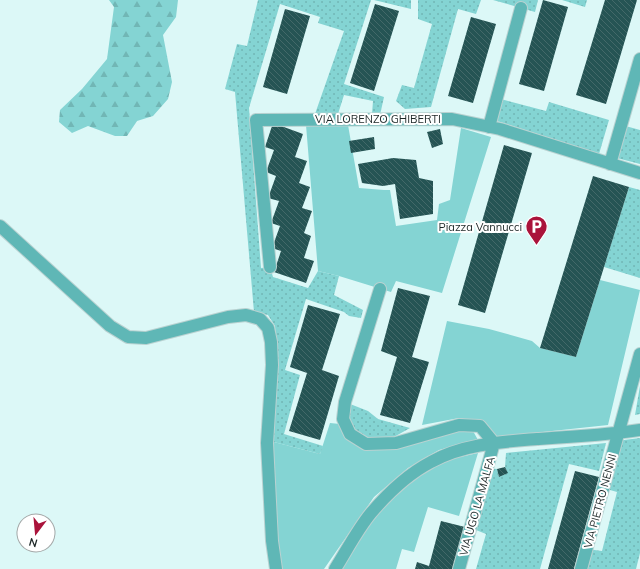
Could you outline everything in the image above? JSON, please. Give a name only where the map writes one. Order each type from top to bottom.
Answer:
[{"type":"street","points":[[489,127],[521,8]]},
{"type":"street","points":[[610,164],[640,59]]},
{"type":"street","name":"VIA LORENZO GHIBERTI","points":[[270,267],[256,120],[452,119],[500,129],[640,173]]},
{"type":"street","points":[[0,226],[110,326],[128,337],[146,338],[228,317],[246,315],[260,319],[268,328],[272,342],[272,365],[267,443],[272,541],[276,569]]},
{"type":"street","points":[[380,289],[345,402],[343,418],[350,434],[366,444],[396,443],[459,424],[480,426],[494,443]]},
{"type":"street","name":"VIA PIETRO NENNI","points":[[581,569],[640,354]]},
{"type":"street","points":[[335,569],[355,534],[371,513],[389,493],[431,461],[456,452],[494,443],[640,430]]},
{"type":"street","name":"VIA UGO LA MALFA","points":[[459,569],[494,443]]},
{"type":"green space","points":[[109,0],[178,0],[176,17],[163,35],[172,82],[168,99],[153,116],[137,121],[127,136],[115,136],[88,126],[72,133],[59,122],[60,110],[82,89],[107,59],[114,7]]},
{"type":"green space","points":[[258,0],[371,0],[344,84],[384,97],[380,115],[372,114],[373,101],[344,95],[338,114],[315,114],[344,31],[318,23],[320,17],[280,4],[249,108],[261,268],[270,267],[273,277],[308,288],[318,271],[339,276],[334,295],[363,310],[361,318],[349,316],[344,312],[306,299],[285,370],[300,375],[284,434],[323,446],[320,454],[270,441],[277,355],[275,326],[268,315],[254,312],[235,92],[225,89],[237,44],[247,46]]},
{"type":"green space","points":[[374,0],[411,0],[411,9]]},
{"type":"green space","points":[[418,0],[481,0],[476,14],[458,9],[431,107],[405,109],[396,101],[402,85],[414,88],[432,24],[418,19]]},
{"type":"green space","points":[[493,0],[538,0],[535,12]]},
{"type":"green space","points":[[562,0],[587,0],[585,7]]},
{"type":"green space","points":[[497,98],[546,111],[549,102],[609,120],[599,154],[491,119]]},
{"type":"green space","points":[[306,125],[348,125],[359,188],[390,190],[396,226],[437,220],[439,204],[450,200],[461,128],[491,137],[442,293],[396,281],[391,292],[318,271]]},
{"type":"green space","points":[[622,125],[640,130],[640,164],[613,157]]},
{"type":"green space","points":[[629,187],[640,190],[640,278],[604,267]]},
{"type":"green space","points":[[600,280],[640,290],[608,425],[497,437],[481,422],[459,418],[422,425],[447,321],[489,329],[532,341],[540,348],[576,357]]},
{"type":"green space","points":[[640,386],[640,414],[635,415]]},
{"type":"green space","points":[[345,402],[368,411],[378,419],[410,428],[394,437],[369,438],[356,431],[349,418]]},
{"type":"green space","points":[[330,423],[340,424],[368,449],[461,431],[473,431],[478,440],[439,450],[408,468],[374,497],[324,569],[280,569],[270,441],[320,454]]},
{"type":"green space","points":[[640,438],[640,553],[636,569],[581,569],[587,549],[602,551],[617,492],[603,488],[616,441]]},
{"type":"green space","points":[[606,443],[599,471],[569,464],[540,569],[476,569],[486,534],[471,528],[487,468],[497,469],[499,477],[507,473],[505,467],[506,453]]},
{"type":"green space","points":[[478,453],[459,516],[428,507],[414,552],[402,549],[396,569],[340,569],[374,516],[413,480],[446,460]]},
{"type":"building","points":[[543,0],[568,7],[544,91],[519,84]]},
{"type":"building","points":[[605,0],[637,0],[606,104],[576,95]]},
{"type":"building","points":[[375,4],[399,11],[374,91],[350,83]]},
{"type":"building","points":[[285,9],[310,16],[287,94],[263,87]]},
{"type":"building","points":[[471,17],[496,24],[473,103],[448,96]]},
{"type":"building","points":[[273,123],[303,134],[295,157],[307,161],[299,183],[310,187],[302,208],[312,211],[304,233],[311,236],[304,258],[314,261],[306,283],[274,272],[281,251],[272,248],[280,226],[271,223],[279,201],[268,198],[276,176],[266,172],[274,150],[265,147]]},
{"type":"building","points":[[440,129],[443,144],[432,148],[427,132]]},
{"type":"building","points":[[374,137],[375,149],[351,153],[349,141]]},
{"type":"building","points":[[504,145],[532,153],[485,313],[458,305]]},
{"type":"building","points":[[393,158],[416,160],[419,178],[433,181],[433,214],[400,219],[395,184],[383,186],[362,183],[358,164]]},
{"type":"building","points":[[593,176],[629,187],[576,357],[540,348]]},
{"type":"building","points":[[398,288],[430,296],[412,357],[429,362],[410,423],[380,415],[397,357],[381,351]]},
{"type":"building","points":[[308,305],[340,314],[322,370],[339,376],[320,440],[289,431],[307,373],[290,367]]},
{"type":"building","points":[[505,467],[508,473],[499,477],[497,469]]},
{"type":"building","points":[[575,471],[599,477],[574,569],[548,569]]},
{"type":"building","points":[[441,521],[465,527],[454,569],[415,569],[417,562],[429,566]]},
{"type":"place","name":"Piazza Vannucci","points":[[537,246]]}]
